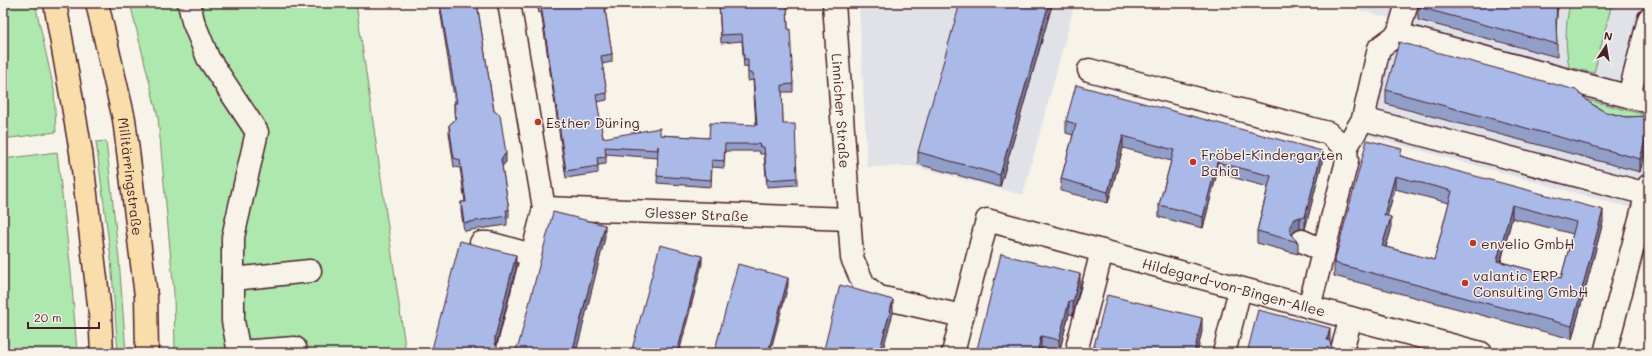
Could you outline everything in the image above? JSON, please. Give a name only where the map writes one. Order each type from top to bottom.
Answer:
[{"type":"highway","points":[[55,3],[81,152],[100,313],[102,353]]},
{"type":"highway","name":"Militärringstraße","points":[[97,3],[124,119],[146,296],[147,353]]},
{"type":"street","points":[[189,3],[193,21],[208,58],[257,132],[233,237],[233,321],[238,352],[295,348]]},
{"type":"street","points":[[507,353],[544,208],[509,3]]},
{"type":"street","name":"Linnicher Straße","points":[[834,3],[852,258],[864,286],[878,297],[962,316]]},
{"type":"street","points":[[1309,307],[1347,161],[1346,148],[1362,119],[1379,48],[1398,34],[1406,3]]},
{"type":"street","points":[[1398,34],[1639,99],[1649,18]]},
{"type":"street","points":[[1089,70],[1328,133],[1346,148]]},
{"type":"street","points":[[1362,119],[1648,190],[1605,353]]},
{"type":"street","name":"Glesser Straße","points":[[544,208],[850,219]]},
{"type":"street","name":"Hildegard-von-Bingen-Allee","points":[[962,316],[986,220],[1481,353]]},
{"type":"street","points":[[1302,241],[1324,251]]},
{"type":"street","points":[[481,243],[490,243],[532,255]]},
{"type":"street","points":[[1078,344],[1102,251]]},
{"type":"street","points":[[233,279],[310,271]]},
{"type":"street","points":[[1224,353],[1240,289]]},
{"type":"street","points":[[953,353],[962,316]]},
{"type":"street","points":[[1341,353],[1351,318]]},
{"type":"shaded area","points":[[859,3],[1075,3],[1023,195],[913,166],[867,167]]},
{"type":"shaded area","points":[[1332,3],[1649,3],[1649,213],[1364,135],[1394,19]]},
{"type":"green space","points":[[3,3],[35,3],[54,90],[56,132],[3,139]]},
{"type":"green space","points":[[130,3],[356,3],[406,353],[175,353],[174,293],[158,117]]},
{"type":"green space","points":[[1570,3],[1612,3],[1594,73],[1569,67],[1566,35]]},
{"type":"green space","points":[[1585,99],[1649,116],[1649,120],[1635,123],[1598,112]]},
{"type":"green space","points":[[106,141],[119,259],[126,353],[118,353],[111,259],[96,142]]},
{"type":"green space","points":[[57,152],[71,272],[77,353],[3,353],[3,159]]},
{"type":"building","points":[[440,3],[477,3],[494,111],[500,115],[506,153],[501,159],[509,210],[506,210],[507,216],[464,223],[461,202],[466,202],[460,160],[454,158],[449,125],[456,119],[454,103],[457,103]]},
{"type":"building","points":[[538,3],[604,3],[612,54],[601,56],[607,93],[596,95],[603,138],[660,128],[660,135],[709,138],[710,123],[757,125],[753,73],[748,73],[748,59],[744,59],[742,34],[721,35],[719,3],[787,3],[793,84],[782,85],[783,124],[795,124],[797,178],[767,180],[764,147],[760,147],[759,144],[725,144],[724,161],[712,160],[711,180],[657,176],[658,150],[605,147],[606,157],[597,158],[598,166],[566,171],[541,5]]},
{"type":"building","points":[[960,3],[1049,3],[1000,175],[918,152]]},
{"type":"building","points":[[1419,3],[1557,3],[1557,44],[1418,7]]},
{"type":"building","points":[[1399,42],[1576,90],[1590,103],[1605,112],[1626,117],[1649,116],[1649,126],[1640,159],[1386,90]]},
{"type":"building","points":[[1076,85],[1322,151],[1305,217],[1295,219],[1291,224],[1290,230],[1292,236],[1298,242],[1257,231],[1271,176],[1217,162],[1203,217],[1159,205],[1174,150],[1123,136],[1108,192],[1061,179],[1076,124],[1066,121]]},
{"type":"building","points":[[1367,140],[1402,149],[1400,156],[1603,210],[1572,326],[1334,263]],"holes":[[[1395,176],[1452,191],[1434,260],[1382,246],[1391,217],[1384,215]],[[1512,205],[1576,222],[1561,278],[1497,261]]]},
{"type":"building","points":[[553,212],[605,225],[572,353],[431,353],[460,241],[516,255],[495,337],[495,344],[504,352],[510,352],[516,349],[519,343]]},
{"type":"building","points":[[660,245],[702,256],[677,353],[631,353]]},
{"type":"building","points":[[1001,254],[1080,274],[1073,302],[1069,301],[1059,340],[1041,336],[1037,353],[976,353]]},
{"type":"building","points":[[738,264],[788,278],[768,353],[714,353]]},
{"type":"building","points":[[840,285],[893,300],[879,353],[823,353]]},
{"type":"building","points":[[1107,295],[1202,318],[1194,353],[1122,353],[1094,346]]},
{"type":"building","points":[[1258,310],[1330,328],[1327,340],[1329,340],[1332,348],[1338,352],[1344,352],[1351,346],[1379,353],[1247,353]]},
{"type":"building","points":[[1649,336],[1649,353],[1645,353]]},
{"type":"building","points":[[1402,350],[1415,353],[1401,353]]},
{"type":"place","name":"Esther Düring","points":[[538,122]]},
{"type":"place","name":"Fröbel-Kindergarten Bahia","points":[[1193,162]]},
{"type":"place","name":"envelio GmbH","points":[[1473,243]]},
{"type":"place","name":"valantic ERP Consulting GmbH","points":[[1465,283]]}]
